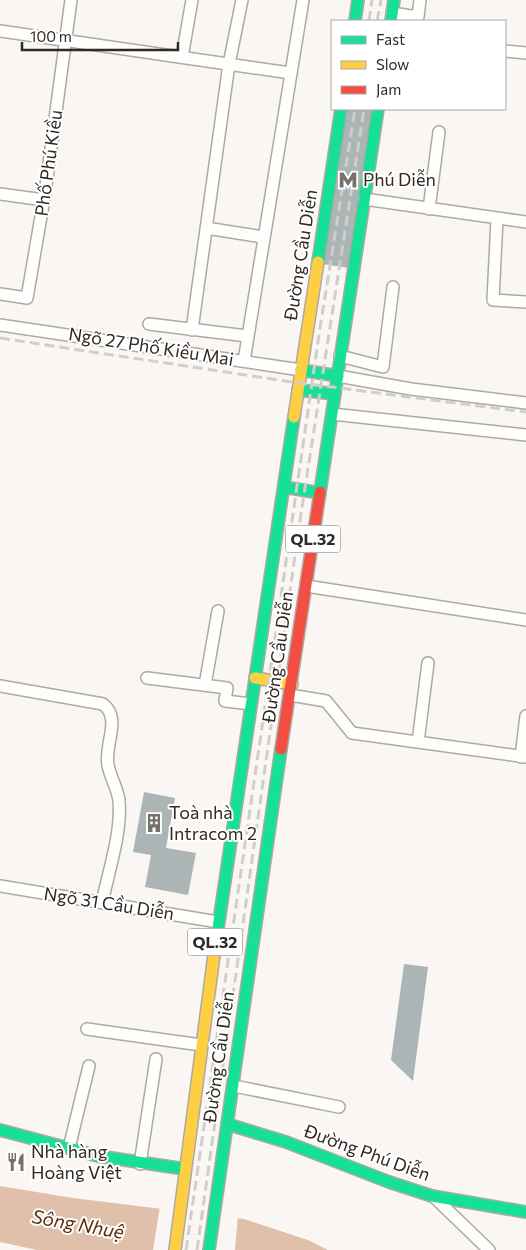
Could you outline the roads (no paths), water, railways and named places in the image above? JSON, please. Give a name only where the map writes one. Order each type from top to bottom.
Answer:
[{"type":"main road","points":[[355,20],[358,0]]},
{"type":"main road","points":[[391,17],[394,0]]},
{"type":"main road","name":"Đường Cầu Diễn","points":[[175,1250],[218,922],[342,110]]},
{"type":"main road","name":"Đường Cầu Diễn","points":[[209,1250],[234,1086],[251,950],[378,110]]},
{"type":"main road","points":[[301,370],[338,376]]},
{"type":"main road","points":[[298,390],[335,394]]},
{"type":"main road","points":[[284,487],[320,493]]},
{"type":"main road","points":[[255,678],[291,690]]},
{"type":"main road","name":"Đường Phú Diễn","points":[[227,1124],[286,1142],[389,1182],[432,1196],[526,1212]]},
{"type":"main road","points":[[0,1130],[140,1164],[185,1169]]},
{"type":"street","name":"Phố Phú Kiều","points":[[0,294],[27,298],[44,200],[71,0]]},
{"type":"street","points":[[182,57],[192,0]]},
{"type":"street","points":[[192,330],[229,64],[242,0]]},
{"type":"street","points":[[244,361],[303,0]]},
{"type":"street","points":[[391,17],[418,17],[420,0]]},
{"type":"street","points":[[0,31],[290,73]]},
{"type":"street","points":[[506,51],[526,54]]},
{"type":"street","points":[[429,209],[439,132]]},
{"type":"street","points":[[0,194],[44,200]]},
{"type":"street","points":[[364,199],[526,222]]},
{"type":"street","points":[[497,219],[493,300],[526,302]]},
{"type":"street","points":[[206,228],[263,237]]},
{"type":"street","points":[[340,356],[383,367],[394,287]]},
{"type":"street","points":[[150,324],[247,336]]},
{"type":"street","name":"Ngõ 27 Phố Kiều Mai","points":[[0,325],[301,370]]},
{"type":"street","points":[[338,376],[411,389],[526,403]]},
{"type":"street","points":[[332,414],[526,436]]},
{"type":"street","points":[[306,586],[526,620]]},
{"type":"street","points":[[205,686],[218,610]]},
{"type":"street","points":[[418,742],[428,663]]},
{"type":"street","points":[[147,678],[227,688],[225,701],[251,704]]},
{"type":"street","points":[[0,686],[103,704],[109,709],[112,718],[107,764],[119,800],[119,808],[118,823],[102,903]]},
{"type":"street","points":[[291,690],[326,701],[352,733],[523,757],[526,716]]},
{"type":"street","name":"Ngõ 31 Cầu Diễn","points":[[0,886],[218,922]]},
{"type":"street","points":[[87,1029],[201,1045]]},
{"type":"street","points":[[140,1164],[156,1058]]},
{"type":"street","points":[[69,1148],[89,1066]]},
{"type":"street","points":[[234,1086],[253,1092],[339,1107]]},
{"type":"street","points":[[432,1196],[489,1250]]},
{"type":"water","name":"Sông Nhuệ","points":[[0,1186],[73,1198],[244,1219],[308,1240],[328,1250],[37,1250],[0,1242]]},
{"type":"railway","points":[[369,20],[372,0]]},
{"type":"railway","points":[[377,20],[381,0]]},
{"type":"railway","points":[[186,1250],[320,328],[355,110]]},
{"type":"railway","points":[[197,1250],[300,520],[364,110]]},
{"type":"railway","points":[[0,338],[285,381],[526,412]]},
{"type":"place","name":"Phú Diễn","points":[[348,180]]},
{"type":"place","name":"Toà nhà Intracom 2","points":[[154,823]]},
{"type":"place","name":"Nhà hàng Hoàng Việt","points":[[16,1162]]}]
